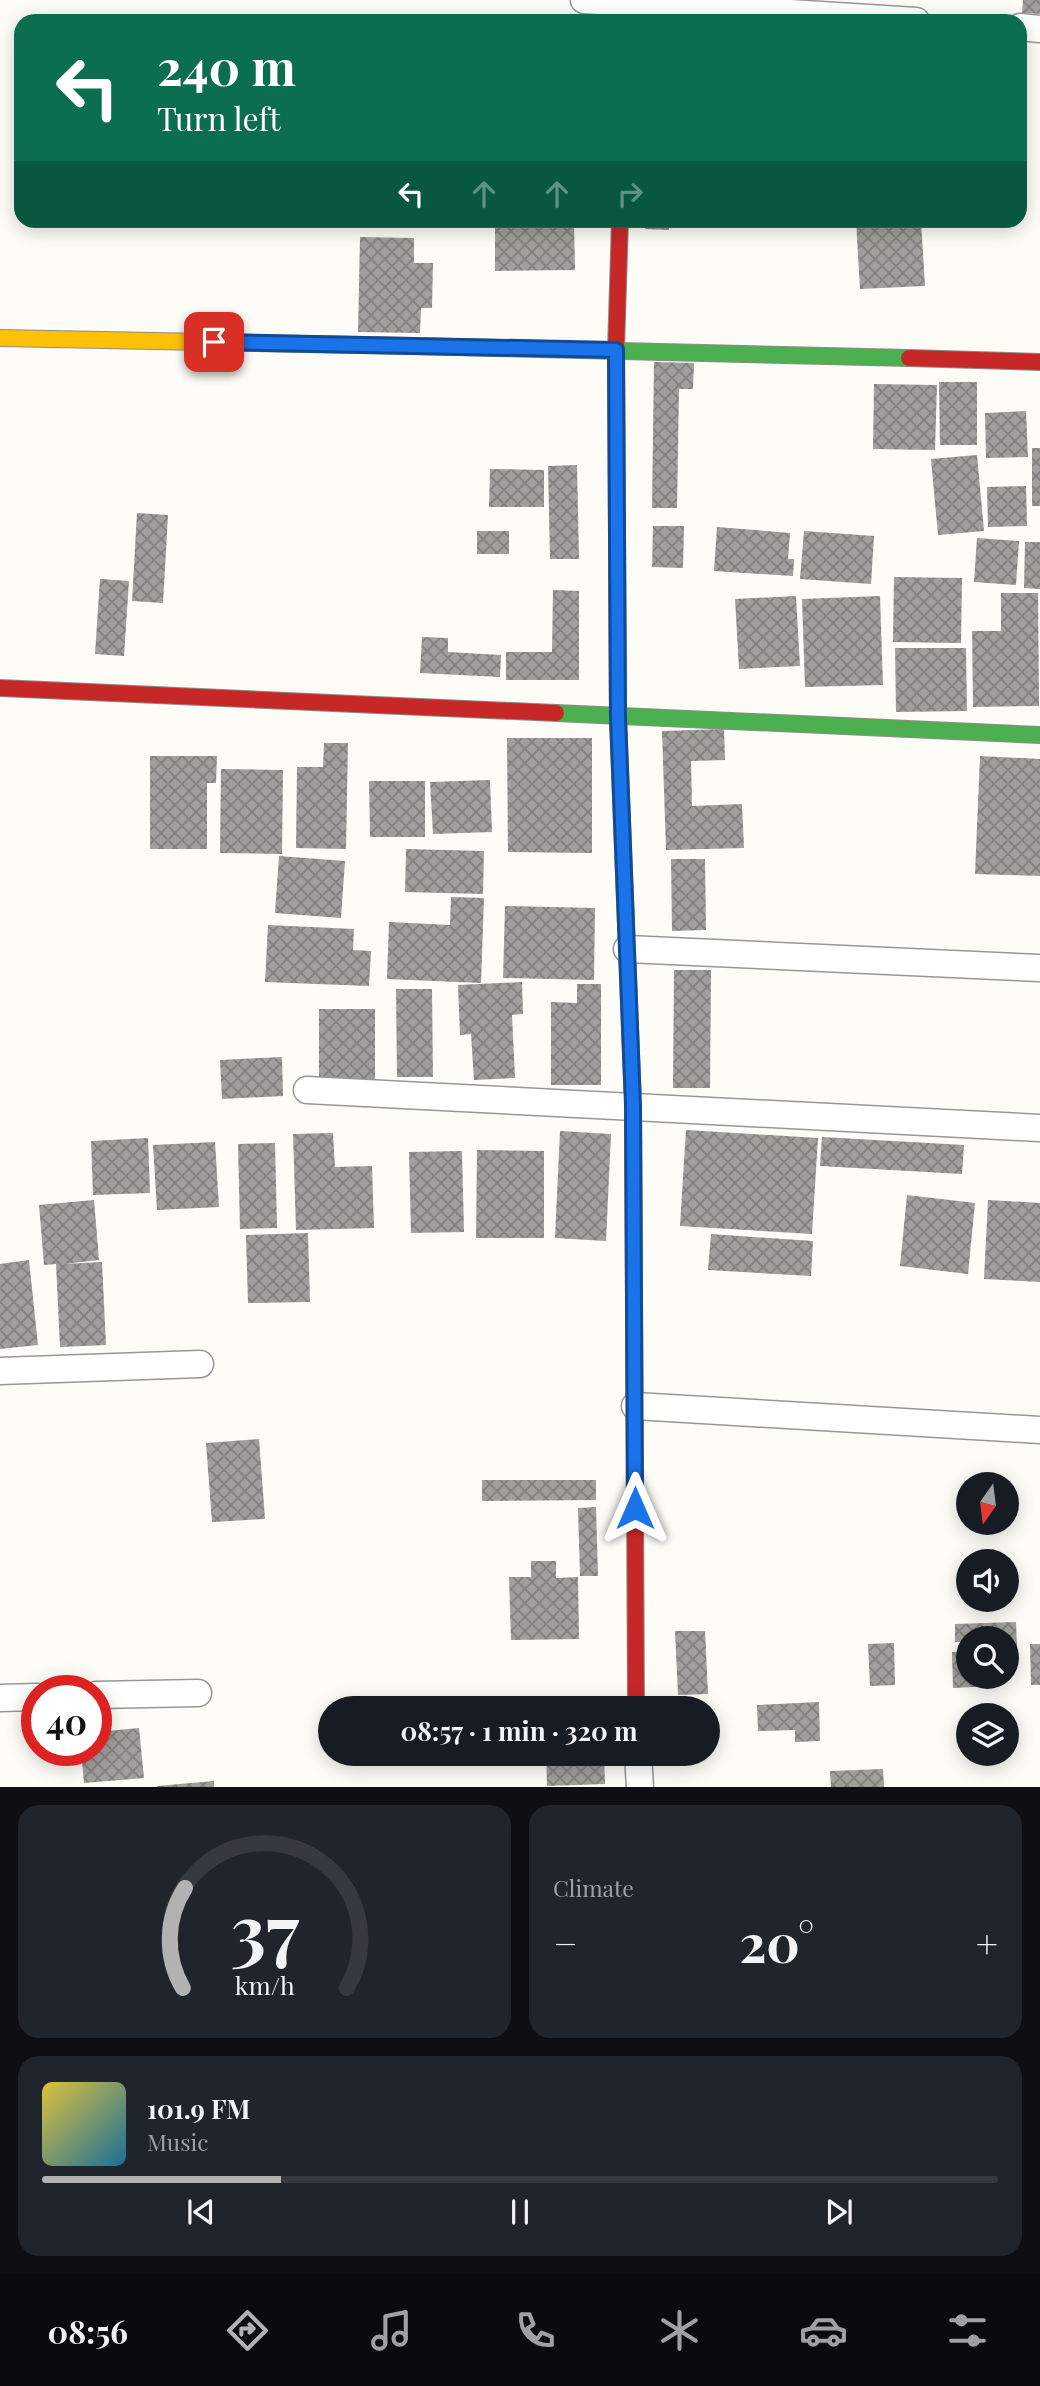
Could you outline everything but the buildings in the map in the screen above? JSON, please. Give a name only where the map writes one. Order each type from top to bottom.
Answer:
[{"type":"street","points":[[584,0],[626,8],[760,14]]},
{"type":"street","points":[[620,228],[616,350],[618,717],[633,1105],[636,1696]]},
{"type":"street","points":[[0,338],[616,350],[1040,362]]},
{"type":"street","points":[[0,688],[1040,735]]},
{"type":"street","points":[[627,949],[1040,968]]},
{"type":"street","points":[[307,1090],[1040,1128]]},
{"type":"street","points":[[0,1371],[200,1364]]},
{"type":"street","points":[[635,1406],[1040,1430]]},
{"type":"street","points":[[112,1695],[198,1693]]},
{"type":"street","points":[[0,1698],[21,1697]]},
{"type":"street","points":[[639,1766],[640,1787]]},
{"type":"traffic: fast","points":[[415,346],[909,358]]},
{"type":"traffic: fast","points":[[556,713],[1040,735]]},
{"type":"traffic: fast","points":[[618,720],[633,1105],[634,1293]]},
{"type":"traffic: slow","points":[[0,338],[415,346]]},
{"type":"traffic: jam","points":[[618,720],[616,350],[620,228]]},
{"type":"traffic: jam","points":[[909,358],[1040,362]]},
{"type":"traffic: jam","points":[[0,688],[556,713]]},
{"type":"traffic: jam","points":[[634,1293],[636,1696]]},
{"type":"route","points":[[214,342],[616,350],[618,717],[633,1105],[635,1508]]}]
